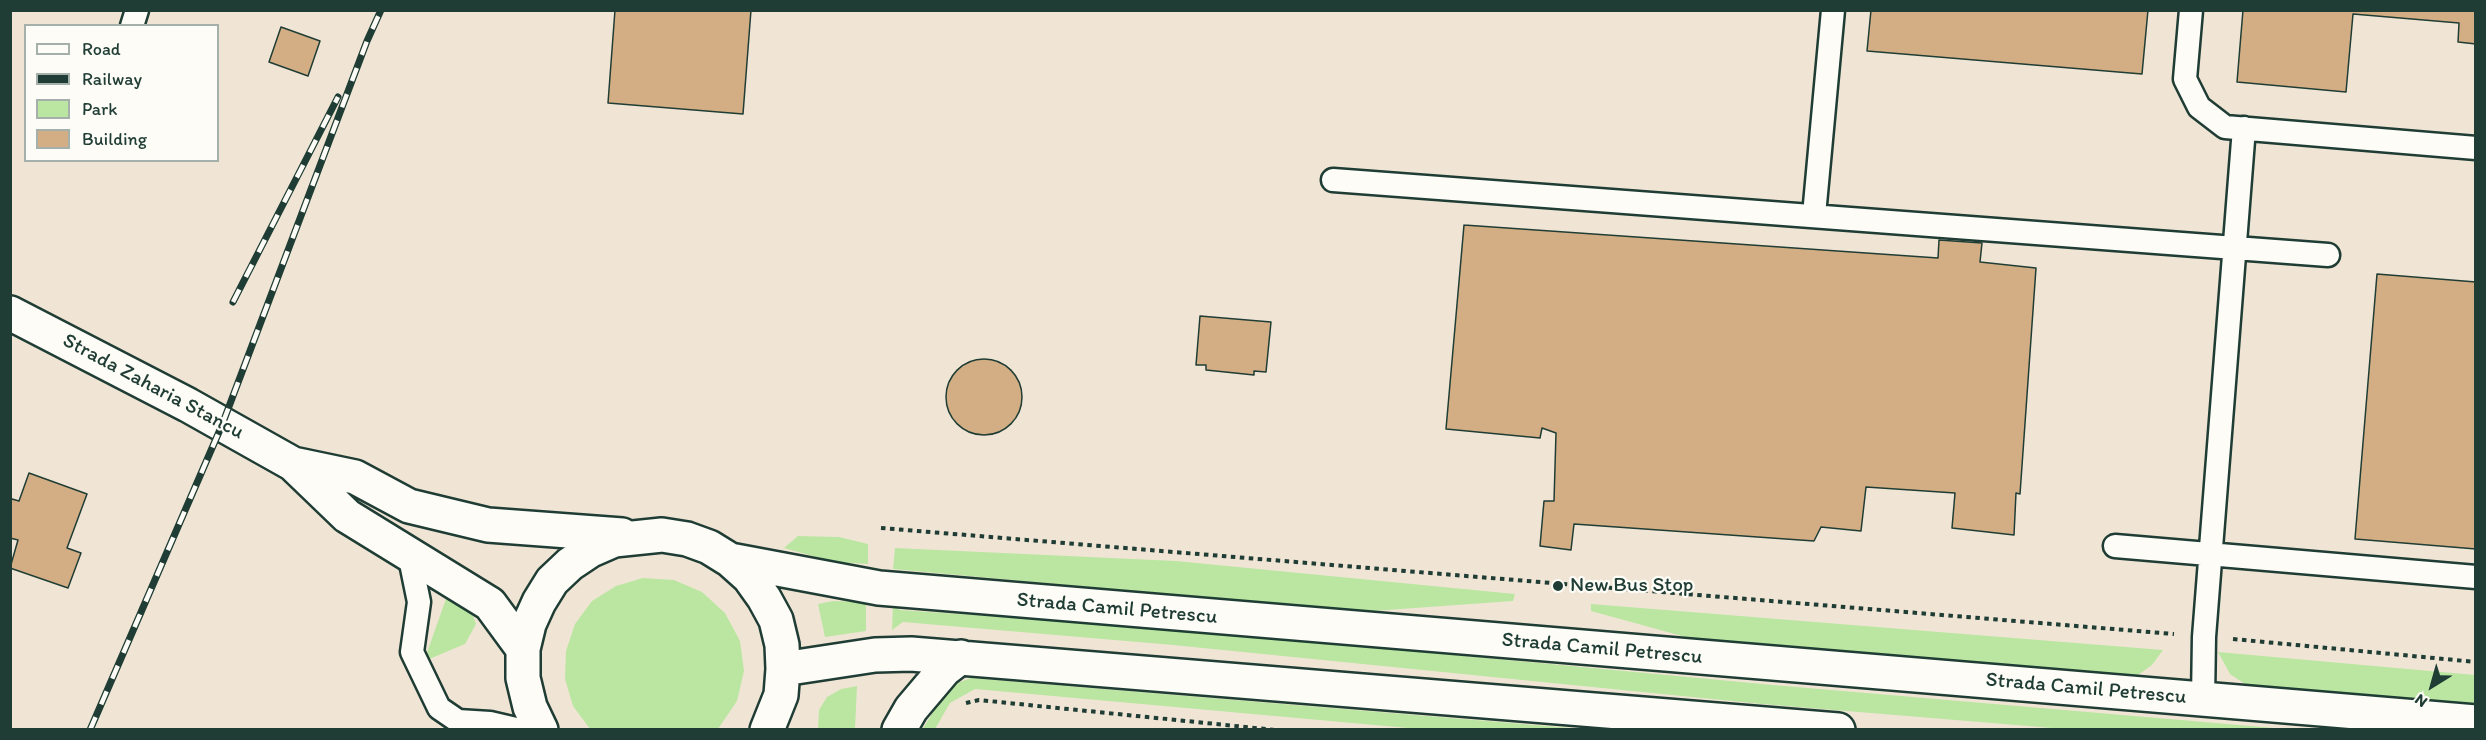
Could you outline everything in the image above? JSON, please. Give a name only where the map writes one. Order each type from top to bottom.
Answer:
[{"type":"street","name":"Strada Zaharia Stancu","points":[[10,313],[168,395],[293,464],[346,516],[410,558],[490,604],[523,649]]},
{"type":"street","name":"Strada Zaharia Stancu","points":[[293,464],[356,477],[409,506],[488,525],[638,536]]},
{"type":"street","points":[[540,729],[530,707],[523,678],[523,649],[529,624],[539,602],[564,570],[591,550],[614,540],[662,535],[687,539],[709,547],[730,560],[749,577],[764,598],[776,620],[782,645],[781,695],[772,727]]},
{"type":"street","name":"Strada Camil Petrescu","points":[[730,560],[879,588],[2475,722]]},
{"type":"street","points":[[783,669],[875,655],[911,654],[1838,729]]},
{"type":"street","points":[[899,729],[911,709],[944,670],[961,657]]},
{"type":"lane","points":[[1814,215],[1833,10]]},
{"type":"lane","points":[[2191,10],[2185,79],[2199,107],[2225,127],[2475,148]]},
{"type":"lane","points":[[2203,699],[2204,637],[2244,128]]},
{"type":"lane","points":[[1333,180],[2235,246],[2328,255]]},
{"type":"lane","points":[[2115,546],[2475,577]]},
{"type":"lane","points":[[410,558],[419,602],[412,652],[439,708],[458,721],[490,723],[520,729]]},
{"type":"path","points":[[880,528],[2204,637],[2475,662]]},
{"type":"path","points":[[963,703],[979,700],[1275,729]]},
{"type":"shaded area","points":[[11,11],[2475,11],[2475,729],[11,729]]},
{"type":"green space","points":[[798,536],[839,537],[868,544],[868,564],[834,562],[784,548]]},
{"type":"green space","points":[[895,548],[1176,561],[1515,594],[1513,601],[1359,612],[893,569]]},
{"type":"green space","points":[[643,578],[674,580],[702,592],[725,613],[740,641],[744,671],[737,701],[718,729],[590,729],[573,706],[565,679],[566,651],[575,624],[592,601],[616,586]]},
{"type":"green space","points":[[447,596],[473,616],[476,624],[465,644],[427,660],[425,658]]},
{"type":"green space","points":[[833,601],[866,602],[866,631],[825,637],[818,604]]},
{"type":"green space","points":[[893,603],[900,610],[1178,629],[1773,685],[2286,729],[2064,729],[1762,704],[1173,645],[903,622],[892,630]]},
{"type":"green space","points":[[1591,604],[2163,650],[2152,665],[2131,680],[1733,650],[1591,611]]},
{"type":"green space","points":[[2218,652],[2475,675],[2475,710],[2251,688],[2230,674]]},
{"type":"green space","points":[[971,678],[1583,729],[1419,729],[975,689],[950,703],[935,729],[922,730],[945,693],[960,682]]},
{"type":"green space","points":[[857,686],[855,729],[818,729],[819,710],[827,697],[841,689]]},
{"type":"building","points":[[615,10],[751,10],[743,114],[608,103]]},
{"type":"building","points":[[1871,10],[2148,10],[2142,74],[1867,51]]},
{"type":"building","points":[[2243,10],[2476,10],[2476,44],[2458,42],[2459,23],[2353,14],[2346,92],[2237,82]]},
{"type":"building","points":[[281,27],[320,41],[308,76],[269,62]]},
{"type":"building","points":[[1464,225],[1938,258],[1939,240],[1982,243],[1980,262],[2036,268],[2020,494],[2016,493],[2014,535],[1952,528],[1955,493],[1866,487],[1861,531],[1821,527],[1814,541],[1574,524],[1571,550],[1540,546],[1544,501],[1554,501],[1556,433],[1542,428],[1540,438],[1446,429]]},
{"type":"building","points":[[2377,274],[2476,282],[2476,549],[2355,539]]},
{"type":"building","points":[[1200,316],[1271,322],[1266,372],[1254,371],[1254,375],[1206,370],[1206,365],[1196,365]]},
{"type":"building","points":[[984,359],[998,362],[1011,370],[1019,383],[1022,397],[1019,411],[1011,424],[998,432],[984,435],[970,432],[957,424],[949,411],[946,397],[949,383],[957,370],[970,362]]},
{"type":"building","points":[[29,473],[87,494],[67,548],[81,553],[68,588],[10,568],[18,540],[10,538],[10,503],[12,499],[19,501]]},
{"type":"railway","points":[[90,730],[222,425],[367,41],[381,10]]},
{"type":"railway","points":[[233,302],[338,97]]},
{"type":"place","name":"New Bus Stop","points":[[1558,586]]}]
